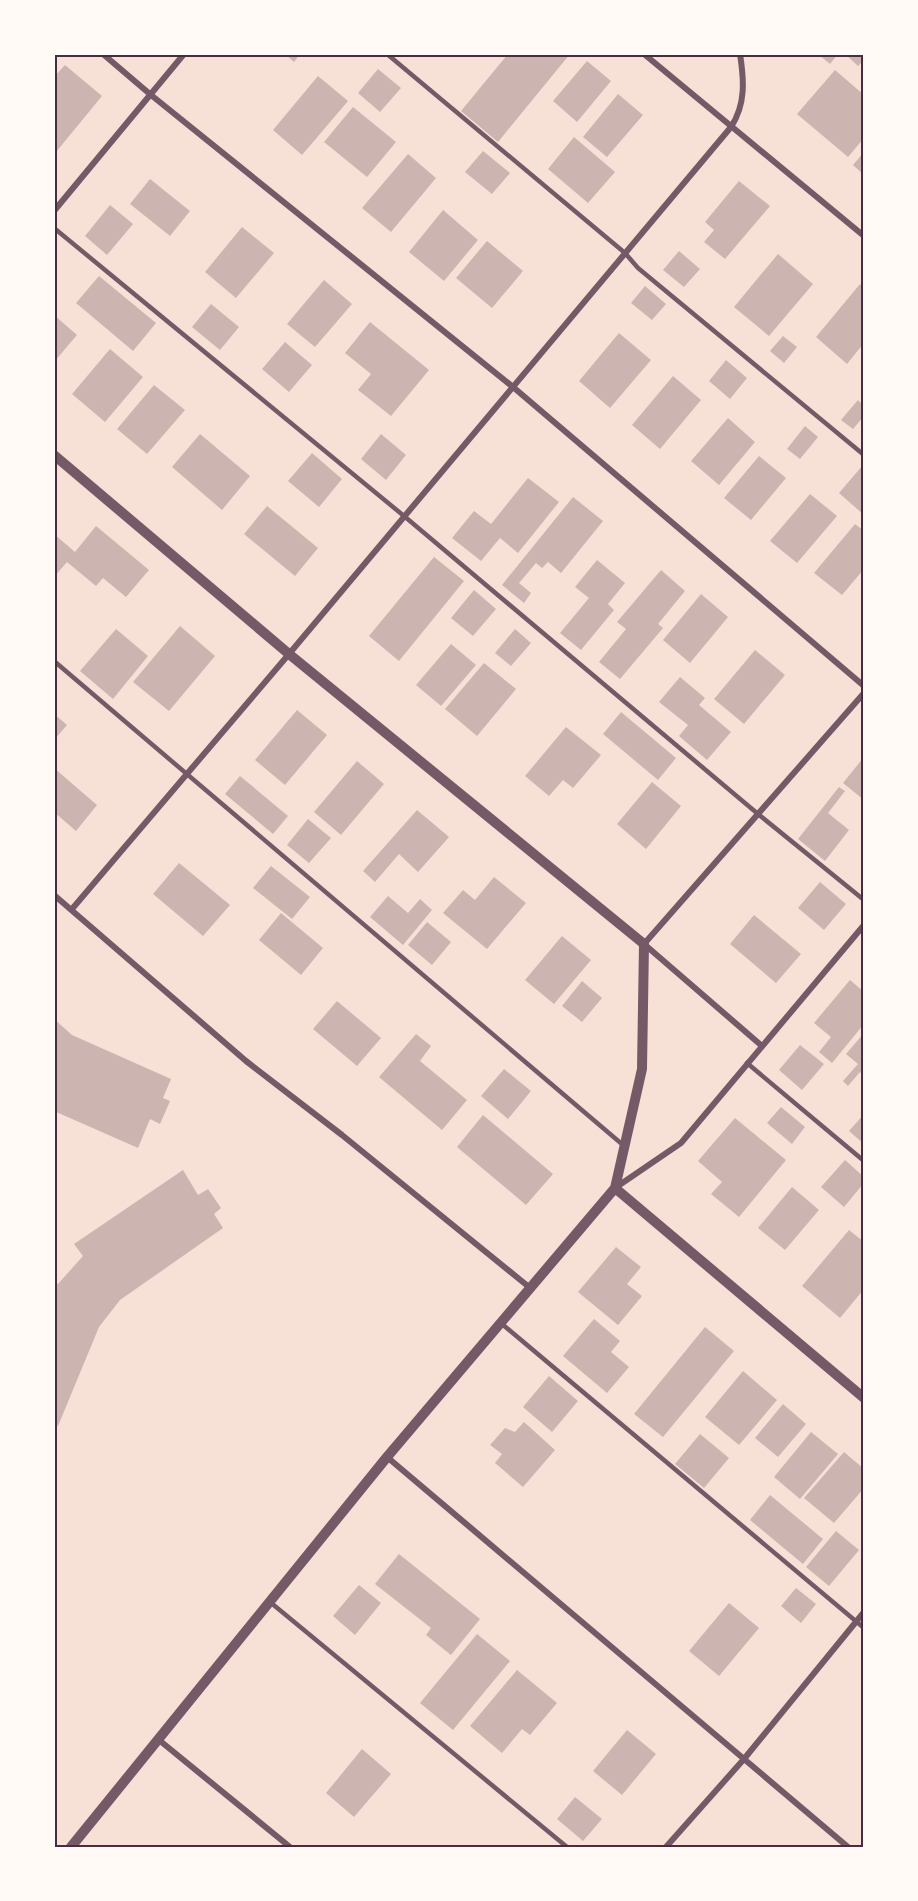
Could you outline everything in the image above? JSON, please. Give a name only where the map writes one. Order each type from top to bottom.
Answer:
[{"type":"street","points":[[103,54],[513,387],[864,686]]},
{"type":"street","points":[[54,212],[184,54]]},
{"type":"street","points":[[644,54],[864,236]]},
{"type":"street","points":[[72,909],[289,654],[731,126],[739,115],[744,95],[740,54]]},
{"type":"street","points":[[54,455],[289,654],[644,944],[762,1046]]},
{"type":"street","points":[[615,1188],[642,1069],[644,944],[864,693]]},
{"type":"street","points":[[54,895],[246,1061],[342,1135],[529,1287]]},
{"type":"street","points":[[71,1847],[387,1457],[529,1287],[615,1188],[681,1143],[747,1063],[861,934],[864,925]]},
{"type":"street","points":[[615,1188],[864,1398]]},
{"type":"street","points":[[387,1457],[848,1847]]},
{"type":"street","points":[[666,1847],[744,1759],[864,1612]]},
{"type":"street","points":[[159,1740],[290,1847]]},
{"type":"lane","points":[[387,54],[625,253],[638,268],[864,454]]},
{"type":"lane","points":[[54,228],[404,516],[758,814],[864,900]]},
{"type":"lane","points":[[54,661],[624,1146]]},
{"type":"lane","points":[[747,1063],[864,1161]]},
{"type":"lane","points":[[500,1322],[864,1628]]},
{"type":"lane","points":[[270,1602],[567,1847]]},
{"type":"building","points":[[285,54],[300,54],[294,62]]},
{"type":"building","points":[[508,54],[570,54],[498,142],[461,111]]},
{"type":"building","points":[[818,54],[838,54],[830,64]]},
{"type":"building","points":[[847,54],[864,54],[864,60],[858,66]]},
{"type":"building","points":[[587,61],[611,81],[577,122],[553,101]]},
{"type":"building","points":[[65,65],[102,96],[56,152],[54,150],[54,77]]},
{"type":"building","points":[[378,69],[401,88],[380,112],[358,93]]},
{"type":"building","points":[[835,70],[864,95],[864,138],[848,157],[797,114]]},
{"type":"building","points":[[318,76],[348,101],[302,155],[273,130]]},
{"type":"building","points":[[618,94],[643,115],[607,157],[583,137]]},
{"type":"building","points":[[353,107],[396,142],[367,177],[324,142]]},
{"type":"building","points":[[574,137],[615,172],[588,203],[548,169]]},
{"type":"building","points":[[483,151],[510,173],[492,194],[465,172]]},
{"type":"building","points":[[864,152],[864,175],[853,165]]},
{"type":"building","points":[[408,154],[436,178],[391,232],[362,208]]},
{"type":"building","points":[[150,179],[190,211],[170,236],[130,204]]},
{"type":"building","points":[[739,181],[770,206],[725,259],[704,242],[714,230],[705,222]]},
{"type":"building","points":[[110,205],[133,224],[107,255],[85,236]]},
{"type":"building","points":[[443,210],[478,240],[444,281],[409,252]]},
{"type":"building","points":[[242,227],[274,253],[236,298],[205,272]]},
{"type":"building","points":[[487,241],[523,271],[492,308],[456,278]]},
{"type":"building","points":[[679,251],[700,269],[684,287],[663,270]]},
{"type":"building","points":[[778,254],[813,284],[769,336],[734,307]]},
{"type":"building","points":[[99,276],[156,323],[133,351],[76,303]]},
{"type":"building","points":[[324,280],[352,304],[315,347],[287,324]]},
{"type":"building","points":[[860,284],[864,288],[864,343],[847,364],[816,337]]},
{"type":"building","points":[[645,286],[666,304],[652,320],[631,303]]},
{"type":"building","points":[[211,304],[239,327],[220,350],[192,327]]},
{"type":"building","points":[[54,315],[77,335],[54,362]]},
{"type":"building","points":[[370,322],[429,370],[391,416],[358,390],[371,374],[345,353]]},
{"type":"building","points":[[619,333],[651,360],[610,408],[579,381]]},
{"type":"building","points":[[783,336],[797,347],[784,363],[770,351]]},
{"type":"building","points":[[285,342],[312,365],[289,392],[262,369]]},
{"type":"building","points":[[110,349],[143,377],[105,422],[72,394]]},
{"type":"building","points":[[726,360],[747,378],[730,399],[709,381]]},
{"type":"building","points":[[673,376],[701,400],[660,449],[632,425]]},
{"type":"building","points":[[154,385],[185,410],[147,454],[117,429]]},
{"type":"building","points":[[858,400],[864,406],[864,416],[853,429],[841,420]]},
{"type":"building","points":[[728,418],[755,442],[719,485],[691,461]]},
{"type":"building","points":[[805,426],[818,437],[800,459],[787,449]]},
{"type":"building","points":[[200,434],[250,476],[222,510],[172,467]]},
{"type":"building","points":[[381,434],[406,455],[386,480],[361,459]]},
{"type":"building","points":[[312,453],[342,479],[319,507],[288,481]]},
{"type":"building","points":[[759,456],[786,478],[751,520],[724,498]]},
{"type":"building","points":[[864,466],[864,515],[839,493]]},
{"type":"building","points":[[528,478],[559,502],[518,553],[500,538],[481,561],[452,538],[474,511],[491,524]]},
{"type":"building","points":[[810,494],[837,516],[797,563],[770,541]]},
{"type":"building","points":[[573,497],[603,521],[561,573],[548,562],[542,568],[536,563],[519,583],[531,593],[524,603],[502,585]]},
{"type":"building","points":[[267,506],[318,548],[295,576],[244,534]]},
{"type":"building","points":[[855,524],[864,531],[864,569],[842,595],[814,573]]},
{"type":"building","points":[[96,526],[149,570],[126,597],[103,578],[96,586],[67,562],[54,577],[54,534],[75,552]]},
{"type":"building","points":[[434,557],[464,581],[399,661],[369,636]]},
{"type":"building","points":[[597,560],[625,583],[608,604],[614,610],[581,650],[560,633],[589,598],[575,587]]},
{"type":"building","points":[[661,570],[685,591],[658,624],[663,628],[620,679],[599,662],[626,629],[617,622]]},
{"type":"building","points":[[474,590],[496,609],[473,636],[451,618]]},
{"type":"building","points":[[701,594],[728,617],[690,663],[663,640]]},
{"type":"building","points":[[180,626],[215,656],[169,711],[133,682]]},
{"type":"building","points":[[116,629],[148,656],[113,699],[80,671]]},
{"type":"building","points":[[515,629],[531,643],[511,666],[495,653]]},
{"type":"building","points":[[451,644],[476,665],[441,706],[416,685]]},
{"type":"building","points":[[755,650],[785,675],[744,724],[714,699]]},
{"type":"building","points":[[484,663],[516,689],[477,736],[445,709]]},
{"type":"building","points":[[680,677],[705,698],[699,705],[731,732],[707,760],[679,736],[688,725],[659,702]]},
{"type":"building","points":[[297,710],[327,735],[285,785],[255,760]]},
{"type":"building","points":[[621,712],[676,758],[658,780],[603,734]]},
{"type":"building","points":[[54,714],[67,725],[54,740]]},
{"type":"building","points":[[566,727],[601,755],[573,788],[563,780],[549,796],[525,776]]},
{"type":"building","points":[[864,757],[864,800],[843,783]]},
{"type":"building","points":[[357,761],[384,784],[341,835],[314,812]]},
{"type":"building","points":[[54,768],[97,805],[76,831],[54,812]]},
{"type":"building","points":[[240,776],[288,816],[273,834],[225,794]]},
{"type":"building","points":[[652,782],[681,806],[646,849],[617,824]]},
{"type":"building","points":[[839,787],[845,791],[828,813],[849,830],[825,861],[798,839]]},
{"type":"building","points":[[417,810],[449,837],[418,872],[399,854],[375,882],[363,871]]},
{"type":"building","points":[[308,819],[331,838],[309,863],[287,845]]},
{"type":"building","points":[[179,863],[230,905],[203,936],[153,894]]},
{"type":"building","points":[[271,866],[310,897],[292,919],[253,888]]},
{"type":"building","points":[[494,877],[526,903],[487,949],[443,913],[463,890],[475,900]]},
{"type":"building","points":[[820,882],[846,904],[824,930],[798,908]]},
{"type":"building","points":[[388,896],[408,913],[420,899],[432,910],[403,945],[370,917]]},
{"type":"building","points":[[281,913],[323,948],[301,975],[259,940]]},
{"type":"building","points":[[754,915],[801,954],[776,983],[730,944]]},
{"type":"building","points":[[427,922],[451,942],[432,965],[408,945]]},
{"type":"building","points":[[562,936],[591,960],[554,1004],[525,980]]},
{"type":"building","points":[[850,980],[864,992],[864,1024],[832,1063],[819,1052],[831,1037],[814,1023]]},
{"type":"building","points":[[582,981],[602,998],[582,1022],[562,1006]]},
{"type":"building","points":[[337,1001],[381,1038],[357,1066],[313,1029]]},
{"type":"building","points":[[54,1019],[72,1035],[171,1079],[163,1098],[170,1101],[160,1124],[150,1119],[138,1148],[54,1111]]},
{"type":"building","points":[[864,1033],[864,1076],[860,1072],[848,1086],[843,1081],[858,1064],[846,1054]]},
{"type":"building","points":[[416,1034],[431,1046],[420,1061],[467,1100],[442,1130],[379,1077]]},
{"type":"building","points":[[800,1045],[824,1064],[802,1090],[779,1070]]},
{"type":"building","points":[[504,1069],[531,1091],[508,1119],[481,1096]]},
{"type":"building","points":[[781,1107],[805,1127],[792,1144],[767,1123]]},
{"type":"building","points":[[864,1114],[864,1144],[849,1131]]},
{"type":"building","points":[[483,1115],[553,1174],[526,1205],[457,1147]]},
{"type":"building","points":[[735,1118],[786,1160],[739,1217],[711,1194],[722,1182],[698,1161]]},
{"type":"building","points":[[845,1160],[864,1177],[864,1183],[844,1207],[821,1187]]},
{"type":"building","points":[[183,1170],[198,1195],[208,1189],[221,1208],[214,1214],[223,1228],[120,1300],[99,1327],[58,1426],[54,1424],[54,1282],[58,1284],[83,1256],[74,1244]]},
{"type":"building","points":[[792,1187],[819,1210],[785,1250],[758,1228]]},
{"type":"building","points":[[849,1230],[864,1242],[864,1289],[840,1318],[802,1286]]},
{"type":"building","points":[[616,1247],[641,1267],[627,1284],[642,1296],[618,1325],[578,1292]]},
{"type":"building","points":[[594,1319],[620,1341],[611,1352],[629,1367],[607,1393],[563,1356]]},
{"type":"building","points":[[705,1327],[734,1351],[663,1437],[634,1414]]},
{"type":"building","points":[[743,1371],[777,1400],[739,1445],[705,1417]]},
{"type":"building","points":[[549,1376],[578,1401],[552,1432],[523,1407]]},
{"type":"building","points":[[783,1404],[806,1424],[778,1457],[755,1438]]},
{"type":"building","points":[[524,1422],[555,1450],[523,1487],[495,1463],[502,1454],[490,1445],[505,1428],[515,1432]]},
{"type":"building","points":[[811,1432],[838,1454],[800,1499],[774,1477]]},
{"type":"building","points":[[700,1434],[729,1458],[704,1488],[675,1464]]},
{"type":"building","points":[[844,1452],[864,1469],[864,1488],[834,1523],[804,1498]]},
{"type":"building","points":[[770,1495],[823,1539],[803,1564],[750,1520]]},
{"type":"building","points":[[836,1531],[859,1550],[829,1586],[806,1567]]},
{"type":"building","points":[[399,1554],[480,1619],[451,1655],[426,1635],[431,1628],[375,1584]]},
{"type":"building","points":[[359,1585],[381,1603],[355,1635],[333,1616]]},
{"type":"building","points":[[796,1588],[816,1604],[801,1623],[781,1606]]},
{"type":"building","points":[[729,1603],[759,1628],[719,1676],[689,1651]]},
{"type":"building","points":[[477,1634],[510,1661],[453,1730],[420,1703]]},
{"type":"building","points":[[517,1670],[557,1703],[530,1735],[522,1729],[502,1753],[470,1726]]},
{"type":"building","points":[[627,1730],[656,1754],[622,1795],[593,1771]]},
{"type":"building","points":[[362,1749],[391,1774],[354,1817],[326,1793]]},
{"type":"building","points":[[575,1797],[602,1819],[583,1841],[557,1819]]}]
